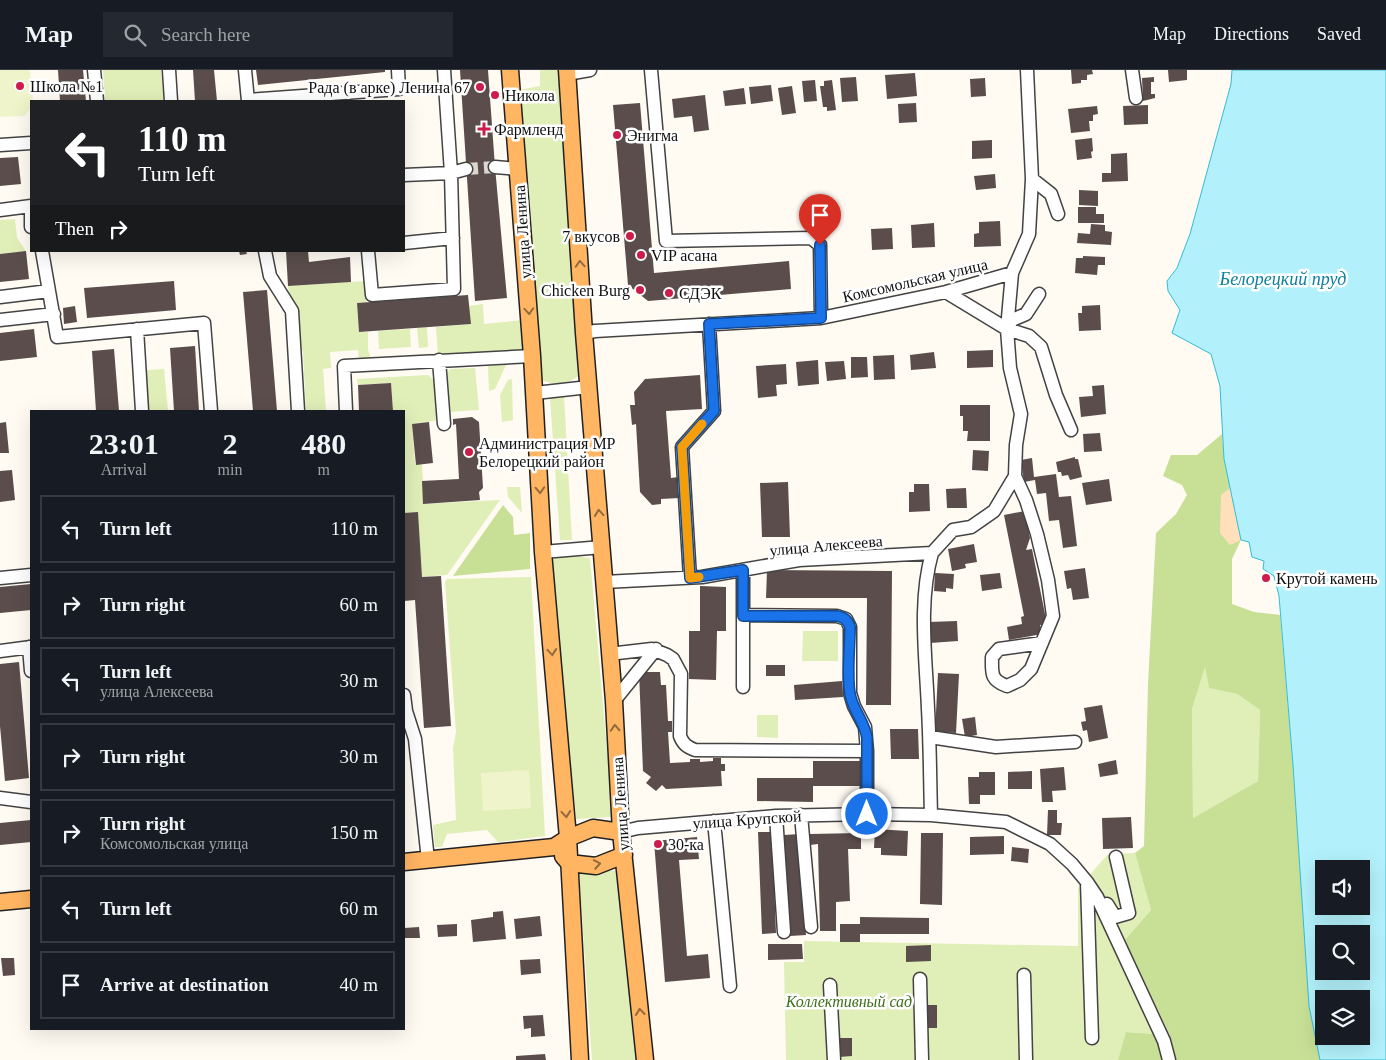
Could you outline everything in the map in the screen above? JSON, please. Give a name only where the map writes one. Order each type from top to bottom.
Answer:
[{"type":"main road","name":"улица Ленина","points":[[510,70],[532,356],[544,552],[568,838],[580,1060]]},
{"type":"main road","name":"улица Ленина","points":[[567,72],[584,333],[614,701],[621,832],[645,1060]]},
{"type":"main road","name":"улица Крупской","points":[[405,862],[554,847],[568,838],[593,828],[621,832]]},
{"type":"main road","points":[[554,847],[569,863],[596,866],[624,855]]},
{"type":"main road","points":[[0,902],[30,899]]},
{"type":"street","points":[[94,70],[97,100]]},
{"type":"street","points":[[169,70],[171,100]]},
{"type":"street","points":[[245,70],[248,100]]},
{"type":"street","points":[[261,100],[399,89],[398,70]]},
{"type":"street","points":[[368,252],[372,295],[454,289],[451,173],[444,70]]},
{"type":"street","points":[[567,72],[590,70]]},
{"type":"street","points":[[651,70],[666,241],[811,238],[820,245],[821,318]]},
{"type":"street","points":[[1027,70],[1032,179],[1029,234],[1012,274],[1007,328],[1010,368],[1021,414],[1016,445],[1015,476],[1026,500],[1037,534],[1048,580],[1053,616],[1042,643]]},
{"type":"street","points":[[1132,70],[1136,98]]},
{"type":"street","points":[[0,145],[30,143]]},
{"type":"street","points":[[495,166],[518,169]]},
{"type":"street","points":[[405,176],[451,173],[466,169]]},
{"type":"street","points":[[1032,179],[1051,194],[1058,214]]},
{"type":"street","points":[[0,210],[30,206]]},
{"type":"street","points":[[405,243],[453,238]]},
{"type":"street","points":[[42,252],[58,336],[204,323],[212,410]]},
{"type":"street","points":[[265,252],[270,276],[292,310],[298,410]]},
{"type":"street","name":"Комсомольская улица","points":[[584,333],[821,318],[946,292],[1012,274]]},
{"type":"street","points":[[0,297],[49,291]]},
{"type":"street","points":[[946,292],[1007,328],[1029,336],[1041,347],[1056,394],[1071,430]]},
{"type":"street","points":[[1007,328],[1012,320],[1026,314],[1039,294]]},
{"type":"street","points":[[0,320],[54,314]]},
{"type":"street","points":[[690,578],[682,447],[714,411],[709,324]]},
{"type":"street","points":[[138,329],[142,410]]},
{"type":"street","points":[[346,410],[344,366],[532,356]]},
{"type":"street","points":[[439,360],[444,424]]},
{"type":"street","points":[[534,393],[589,387]]},
{"type":"street","points":[[930,815],[930,737],[924,621],[927,570],[932,553],[954,530],[971,527],[994,510],[1015,476]]},
{"type":"street","points":[[544,552],[602,547]]},
{"type":"street","name":"улица Алексеева","points":[[604,582],[690,578],[799,560],[932,553]]},
{"type":"street","points":[[743,570],[743,687]]},
{"type":"street","points":[[0,578],[30,575]]},
{"type":"street","points":[[743,616],[837,616],[846,619],[850,627],[850,693],[854,706],[865,727],[867,814]]},
{"type":"street","points":[[0,651],[30,647]]},
{"type":"street","points":[[610,654],[656,649],[667,654],[673,660],[681,674],[680,736],[685,745],[695,750],[867,751]]},
{"type":"street","points":[[614,701],[656,649]]},
{"type":"street","points":[[405,712],[416,739],[428,860]]},
{"type":"street","points":[[930,737],[996,747],[1075,742]]},
{"type":"street","points":[[0,798],[30,802]]},
{"type":"street","points":[[801,815],[811,927]]},
{"type":"street","name":"улица Крупской","points":[[621,832],[638,828],[801,815],[930,815],[1006,822],[1050,844],[1072,864],[1087,882]]},
{"type":"street","points":[[776,816],[784,932]]},
{"type":"street","points":[[714,821],[730,986]]},
{"type":"street","points":[[1097,897],[1106,902],[1115,917],[1130,913],[1116,857]]},
{"type":"street","points":[[1087,882],[1097,897],[1164,1041],[1169,1060]]},
{"type":"street","points":[[1087,882],[1092,1038]]},
{"type":"street","points":[[1024,975],[1026,1060]]},
{"type":"street","points":[[920,979],[922,1060]]},
{"type":"street","points":[[830,985],[834,1060]]},
{"type":"green space","name":"Школа №1","points":[[0,70],[30,70],[33,100],[30,100],[30,109],[24,116],[0,117]]},
{"type":"green space","points":[[103,70],[161,70],[164,100],[105,100]]},
{"type":"green space","points":[[540,70],[558,70],[580,374],[566,383],[551,383],[539,380],[519,90],[540,86]]},
{"type":"green space","points":[[15,219],[17,238],[26,251],[0,254],[0,220]]},
{"type":"green space","points":[[365,281],[366,302],[357,303],[359,332],[368,332],[368,350],[373,364],[359,362],[358,350],[330,352],[331,368],[323,369],[326,410],[306,410],[303,351],[294,343],[288,286]]},
{"type":"green space","points":[[483,304],[484,324],[524,320],[525,350],[438,356],[436,327],[470,324],[469,306]]},
{"type":"green space","points":[[427,327],[428,347],[419,348],[417,328]]},
{"type":"green space","points":[[410,329],[411,347],[379,349],[378,331]]},
{"type":"green space","points":[[506,365],[495,389],[489,391],[488,366]]},
{"type":"green space","points":[[475,368],[479,410],[448,412],[446,375],[450,369]]},
{"type":"green space","points":[[164,369],[168,410],[138,410],[134,371]]},
{"type":"green space","points":[[428,375],[435,381],[436,413],[446,419],[412,424],[415,464],[422,464],[424,504],[500,500],[447,575],[422,577],[418,513],[405,513],[405,410],[393,410],[391,383],[358,385],[357,379]]},
{"type":"green space","points":[[512,379],[513,420],[502,422],[500,395],[508,380]]},
{"type":"green space","points":[[564,396],[572,540],[560,540],[550,398]]},
{"type":"green space","points":[[1222,434],[1224,459],[1241,540],[1232,559],[1232,604],[1254,612],[1280,615],[1293,765],[1309,1006],[1315,1045],[1317,1045],[1320,1060],[1118,1060],[1126,1032],[1170,1035],[1124,941],[1151,910],[1135,853],[1144,846],[1148,684],[1156,533],[1176,514],[1187,495],[1182,485],[1163,476],[1171,455],[1197,455]],"holes":[[[1205,667],[1209,688],[1237,694],[1260,710],[1258,781],[1193,818],[1192,709]]]},
{"type":"green space","points":[[507,487],[520,487],[522,513],[508,497]]},
{"type":"green space","points":[[503,505],[513,517],[514,535],[530,533],[530,569],[453,576]]},
{"type":"green space","points":[[566,555],[590,558],[613,817],[576,819],[550,560]]},
{"type":"green space","points":[[531,577],[545,836],[498,842],[487,830],[447,834],[442,847],[435,847],[433,825],[456,820],[453,748],[456,732],[445,582],[447,579]]},
{"type":"green space","points":[[803,631],[838,631],[838,661],[802,661]]},
{"type":"green space","points":[[1205,666],[1209,688],[1237,694],[1260,710],[1258,781],[1193,818],[1192,709]]},
{"type":"green space","points":[[757,715],[778,715],[778,738],[757,737]]},
{"type":"green space","points":[[529,770],[531,808],[483,811],[481,773]]},
{"type":"green space","name":"Коллективный сад","points":[[1135,853],[1151,910],[1124,941],[1170,1035],[1127,1032],[1118,1060],[786,1060],[784,962],[804,962],[804,941],[1078,946],[1078,888],[1108,854]]},
{"type":"green space","points":[[621,870],[637,1060],[592,1060],[579,873]]},
{"type":"sand","points":[[1230,488],[1241,540],[1230,545],[1220,533],[1221,495]]},
{"type":"water","name":"Белорецкий пруд","points":[[1232,70],[1386,70],[1386,1060],[1320,1060],[1317,1045],[1370,1045],[1370,990],[1315,990],[1315,1035],[1309,1006],[1293,765],[1279,596],[1274,576],[1263,569],[1264,561],[1252,557],[1249,542],[1241,540],[1224,459],[1220,386],[1211,354],[1172,333],[1180,310],[1168,291],[1167,281],[1177,268],[1190,234],[1231,84]]},
{"type":"building","points":[[58,70],[83,70],[86,100],[60,100]]},
{"type":"building","points":[[193,70],[214,70],[217,100],[195,100]]},
{"type":"building","points":[[256,70],[385,70],[385,72],[258,85]]},
{"type":"building","points":[[460,70],[488,70],[507,298],[475,301]]},
{"type":"building","points":[[1071,70],[1092,70],[1093,74],[1087,75],[1087,80],[1081,80],[1081,83],[1072,84]]},
{"type":"building","points":[[1168,70],[1187,70],[1187,80],[1169,82]]},
{"type":"building","points":[[915,73],[917,96],[887,99],[885,75]]},
{"type":"building","points":[[856,77],[858,101],[842,102],[840,78]]},
{"type":"building","points":[[1154,77],[1154,82],[1151,82],[1151,94],[1155,94],[1155,98],[1143,101],[1142,78]]},
{"type":"building","points":[[985,78],[986,96],[971,97],[970,79]]},
{"type":"building","points":[[815,80],[817,101],[804,102],[802,81]]},
{"type":"building","points":[[832,80],[836,110],[827,111],[827,107],[823,107],[820,86],[824,86],[824,81]]},
{"type":"building","points":[[771,85],[773,101],[751,104],[749,87]]},
{"type":"building","points":[[792,86],[796,113],[782,115],[778,88]]},
{"type":"building","points":[[744,88],[746,104],[725,106],[723,91]]},
{"type":"building","points":[[705,95],[709,130],[694,132],[692,116],[674,118],[672,99]]},
{"type":"building","points":[[640,103],[654,273],[789,261],[791,289],[648,301],[628,285],[613,105]]},
{"type":"building","points":[[916,103],[917,122],[899,123],[898,104]]},
{"type":"building","points":[[1148,105],[1148,124],[1124,125],[1123,106]]},
{"type":"building","points":[[1097,106],[1098,114],[1093,115],[1093,121],[1089,121],[1090,131],[1071,133],[1068,109]]},
{"type":"building","points":[[1092,138],[1092,158],[1077,160],[1075,140]]},
{"type":"building","points":[[992,140],[992,158],[972,159],[972,141]]},
{"type":"building","points":[[1127,153],[1128,181],[1102,182],[1102,173],[1111,173],[1111,154]]},
{"type":"building","points":[[18,157],[21,184],[0,186],[0,158]]},
{"type":"building","points":[[995,174],[996,188],[976,190],[974,176]]},
{"type":"building","points":[[1079,190],[1098,191],[1098,206],[1079,205]]},
{"type":"building","points":[[1078,207],[1096,207],[1096,214],[1104,214],[1104,223],[1078,223]]},
{"type":"building","points":[[1000,221],[1001,246],[974,247],[974,234],[979,233],[979,222]]},
{"type":"building","points":[[934,223],[935,247],[912,248],[911,225]]},
{"type":"building","points":[[1091,224],[1105,225],[1105,231],[1112,232],[1111,245],[1077,243],[1078,233],[1090,234]]},
{"type":"building","points":[[892,228],[893,249],[872,250],[871,229]]},
{"type":"building","points":[[26,251],[29,279],[0,282],[0,254]]},
{"type":"building","points":[[239,252],[246,252],[247,254],[240,255]]},
{"type":"building","points":[[286,252],[308,252],[309,262],[350,257],[351,282],[288,286]]},
{"type":"building","points":[[1083,256],[1105,257],[1105,265],[1098,265],[1097,275],[1075,273],[1076,258],[1083,258]]},
{"type":"building","points":[[174,281],[176,310],[87,318],[84,288]]},
{"type":"building","points":[[267,290],[277,410],[253,410],[243,292]]},
{"type":"building","points":[[468,295],[471,324],[359,332],[357,303]]},
{"type":"building","points":[[1100,305],[1101,330],[1079,331],[1078,313],[1082,313],[1082,306]]},
{"type":"building","points":[[75,306],[77,322],[64,324],[63,308]]},
{"type":"building","points":[[34,329],[37,357],[0,361],[0,333]]},
{"type":"building","points":[[195,346],[199,410],[174,410],[170,348]]},
{"type":"building","points":[[114,349],[119,410],[96,410],[92,351]]},
{"type":"building","points":[[993,350],[993,367],[967,368],[967,351]]},
{"type":"building","points":[[934,352],[936,368],[911,370],[910,355]]},
{"type":"building","points":[[894,355],[895,379],[874,380],[873,356]]},
{"type":"building","points":[[851,357],[867,357],[868,377],[851,378]]},
{"type":"building","points":[[818,360],[819,384],[798,386],[796,362]]},
{"type":"building","points":[[844,361],[846,379],[827,381],[825,362]]},
{"type":"building","points":[[786,364],[787,384],[776,385],[777,396],[758,398],[756,366]]},
{"type":"building","points":[[700,375],[702,409],[666,411],[671,478],[678,477],[679,498],[661,499],[661,504],[652,505],[640,492],[636,424],[632,425],[630,405],[635,405],[634,392],[645,379]]},
{"type":"building","points":[[391,383],[393,410],[359,410],[358,385]]},
{"type":"building","points":[[1104,385],[1106,414],[1081,417],[1079,397],[1093,396],[1092,386]]},
{"type":"building","points":[[960,405],[990,405],[990,441],[967,441],[968,431],[963,431],[963,416],[960,416]]},
{"type":"building","name":"Администрация МР Белорецкий район","points":[[472,417],[479,422],[483,488],[479,492],[480,500],[423,504],[422,481],[459,479],[456,424],[453,425],[453,419]]},
{"type":"building","points":[[6,422],[9,453],[0,453],[0,423]]},
{"type":"building","points":[[429,422],[433,463],[416,465],[412,424]]},
{"type":"building","points":[[1100,433],[1102,451],[1084,452],[1083,434]]},
{"type":"building","points":[[973,450],[989,451],[988,471],[972,470]]},
{"type":"building","points":[[1075,457],[1075,459],[1078,459],[1082,477],[1070,480],[1068,475],[1062,476],[1061,472],[1058,472],[1056,462]]},
{"type":"building","points":[[1032,458],[1034,477],[1056,474],[1059,497],[1071,496],[1077,546],[1063,548],[1059,520],[1049,521],[1046,493],[1037,494],[1035,480],[1024,482],[1021,460]]},
{"type":"building","points":[[12,470],[15,500],[0,502],[0,471]]},
{"type":"building","points":[[1109,479],[1112,501],[1086,505],[1082,483]]},
{"type":"building","points":[[788,482],[790,537],[762,537],[760,483]]},
{"type":"building","points":[[914,484],[929,484],[930,511],[909,512],[909,492],[914,492]]},
{"type":"building","points":[[966,488],[967,508],[947,508],[946,489]]},
{"type":"building","points":[[1025,511],[1030,538],[1026,550],[1032,549],[1047,624],[1040,625],[1042,634],[1009,640],[1007,627],[1022,624],[1021,617],[1024,616],[1004,515]]},
{"type":"building","points":[[418,512],[422,577],[441,576],[451,726],[424,728],[415,600],[405,601],[405,513]]},
{"type":"building","points":[[974,544],[977,562],[965,564],[966,568],[952,571],[948,549]]},
{"type":"building","points":[[1085,568],[1089,598],[1073,600],[1071,588],[1067,589],[1064,571]]},
{"type":"building","points":[[767,570],[892,571],[891,705],[866,705],[867,598],[766,598]]},
{"type":"building","points":[[935,573],[954,574],[953,589],[946,588],[946,592],[934,591]]},
{"type":"building","points":[[1000,573],[1002,588],[982,591],[980,575]]},
{"type":"building","points":[[30,584],[30,610],[0,613],[0,587]]},
{"type":"building","points":[[700,586],[726,587],[726,631],[717,631],[716,680],[689,679],[689,631],[700,631]]},
{"type":"building","points":[[957,621],[958,641],[930,643],[929,622]]},
{"type":"building","points":[[19,662],[29,778],[5,781],[0,726],[0,664]]},
{"type":"building","points":[[766,665],[785,665],[785,676],[766,676]]},
{"type":"building","points":[[639,672],[660,672],[661,685],[666,685],[668,721],[672,721],[672,732],[668,732],[670,763],[690,762],[690,759],[700,759],[700,762],[713,761],[713,758],[721,758],[721,764],[725,764],[725,771],[721,771],[722,786],[666,789],[662,785],[656,791],[646,783],[651,777],[643,771]]},
{"type":"building","points":[[938,673],[959,674],[956,733],[935,732]]},
{"type":"building","points":[[842,681],[843,697],[795,700],[794,685]]},
{"type":"building","points":[[1102,705],[1108,738],[1089,742],[1087,730],[1083,731],[1081,722],[1086,721],[1084,708]]},
{"type":"building","points":[[975,717],[977,735],[965,737],[962,719]]},
{"type":"building","points":[[890,729],[918,729],[919,759],[891,759]]},
{"type":"building","points":[[1116,760],[1118,774],[1100,777],[1098,764]]},
{"type":"building","points":[[813,761],[863,761],[862,786],[813,786],[813,802],[757,801],[757,778],[813,778]]},
{"type":"building","points":[[1064,767],[1066,790],[1052,791],[1053,802],[1042,802],[1040,769]]},
{"type":"building","points":[[1032,771],[1032,789],[1008,789],[1008,772]]},
{"type":"building","points":[[979,772],[995,772],[995,795],[980,795],[980,804],[969,804],[968,777],[979,777]]},
{"type":"building","points":[[1048,810],[1057,810],[1057,823],[1062,823],[1061,835],[1047,835]]},
{"type":"building","points":[[1131,817],[1133,848],[1103,849],[1102,818]]},
{"type":"building","points":[[30,820],[30,842],[0,845],[0,823]]},
{"type":"building","points":[[875,829],[908,831],[907,856],[881,855],[881,848],[874,848]]},
{"type":"building","points":[[758,832],[772,832],[776,933],[762,934]]},
{"type":"building","points":[[861,833],[861,849],[848,849],[850,901],[836,902],[836,931],[820,931],[818,844],[810,845],[810,834]]},
{"type":"building","points":[[921,833],[943,833],[942,905],[920,904]]},
{"type":"building","points":[[800,834],[806,935],[790,936],[784,835]]},
{"type":"building","points":[[1004,836],[1004,854],[970,855],[970,837]]},
{"type":"building","points":[[697,837],[699,859],[679,860],[687,956],[708,954],[710,978],[665,982],[654,841]]},
{"type":"building","points":[[1012,847],[1029,849],[1028,863],[1011,861]]},
{"type":"building","points":[[503,911],[506,939],[473,942],[471,920],[493,917],[493,912]]},
{"type":"building","points":[[540,916],[542,936],[516,939],[514,919]]},
{"type":"building","points":[[860,917],[929,918],[929,934],[860,934],[860,942],[840,942],[840,924],[860,924]]},
{"type":"building","points":[[457,924],[457,936],[438,937],[437,925]]},
{"type":"building","points":[[419,927],[420,938],[405,938],[405,928]]},
{"type":"building","points":[[768,944],[802,944],[803,959],[768,960]]},
{"type":"building","points":[[931,945],[931,961],[906,962],[906,946]]},
{"type":"building","points":[[1,958],[14,958],[15,975],[3,976]]},
{"type":"building","points":[[540,959],[541,973],[521,975],[520,960]]},
{"type":"building","points":[[927,1005],[937,1005],[937,1028],[927,1028]]},
{"type":"building","points":[[543,1015],[545,1036],[531,1037],[531,1028],[524,1029],[523,1016]]},
{"type":"building","points":[[838,1038],[852,1038],[852,1056],[839,1057]]},
{"type":"building","points":[[545,1054],[546,1060],[516,1060],[516,1056]]},
{"type":"tunnel","points":[[466,169],[495,167]]},
{"type":"slow traffic","points":[[699,577],[690,578],[682,447],[702,424]]},
{"type":"place","name":"Школа №1","points":[[20,86]]},
{"type":"place","name":"Рада (в арке) Ленина 67","points":[[480,87]]},
{"type":"place","name":"Никола","points":[[495,95]]},
{"type":"place","name":"Фармленд","points":[[484,129]]},
{"type":"place","name":"Энигма","points":[[617,135]]},
{"type":"place","name":"7 вкусов","points":[[630,236]]},
{"type":"place","name":"VIP асана","points":[[641,255]]},
{"type":"place","name":"Chicken Burg","points":[[640,290]]},
{"type":"place","name":"СДЭК","points":[[669,293]]},
{"type":"place","name":"Администрация МР Белорецкий район","points":[[469,452]]},
{"type":"place","name":"Крутой камень","points":[[1266,578]]},
{"type":"place","name":"30-ка","points":[[658,844]]},
{"type":"route","points":[[820,245],[821,318],[709,324],[714,411],[682,447],[690,578],[743,570],[743,616],[837,616],[846,619],[850,627],[849,688],[851,700],[863,721],[867,738],[867,814]]}]
